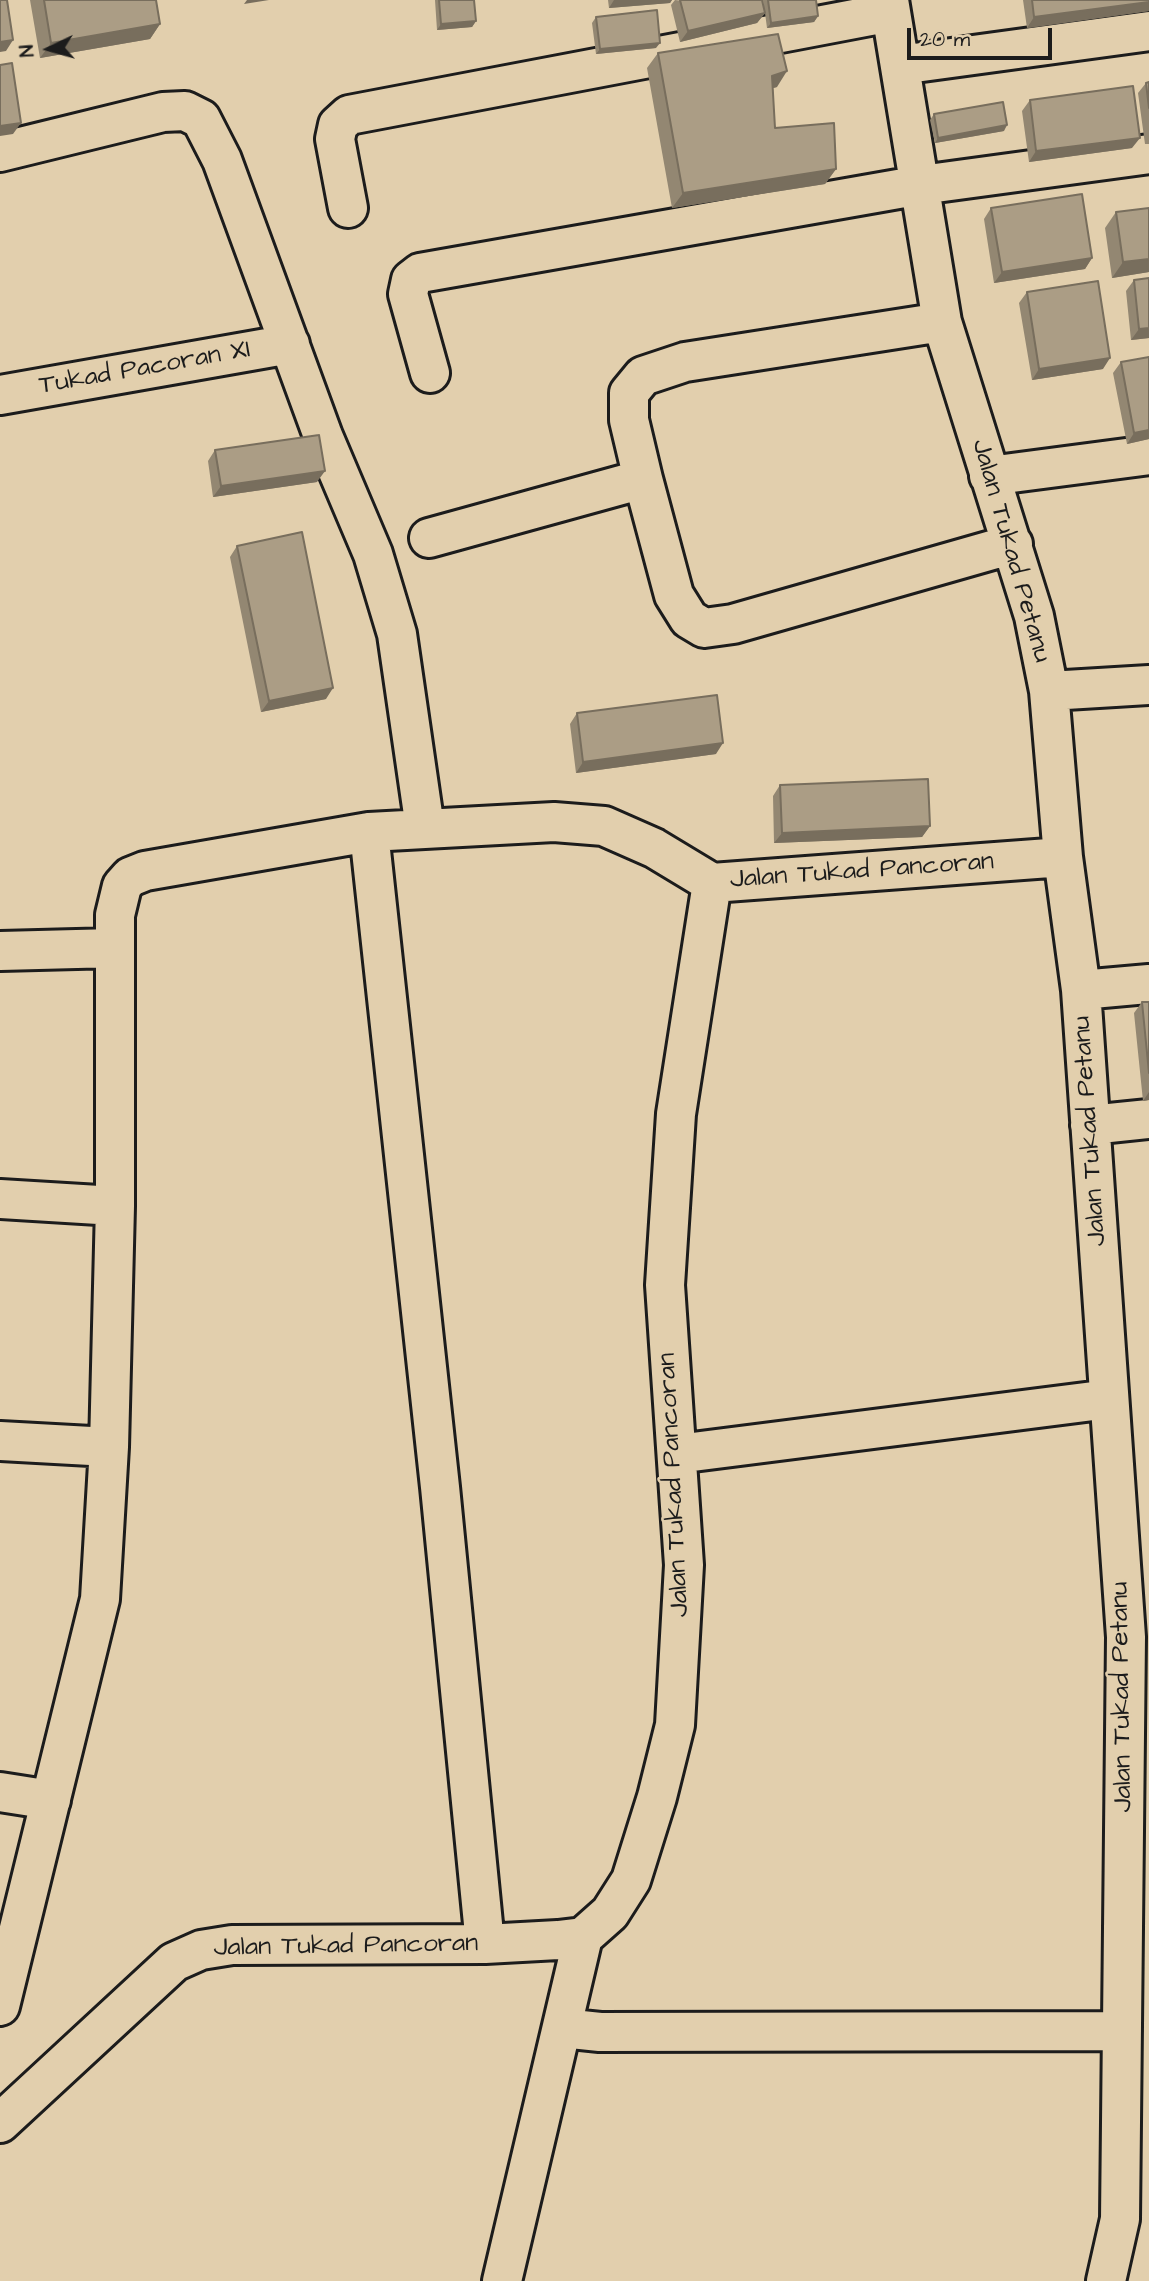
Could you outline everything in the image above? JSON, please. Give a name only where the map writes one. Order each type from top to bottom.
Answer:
[{"type":"street","name":"Jalan Tukad Petanu","points":[[890,6],[942,322],[1034,615],[1049,691],[1063,858],[1081,990],[1109,1398],[1138,1636],[1135,1933],[1122,2031],[1135,2218],[1106,2281]]},
{"type":"street","points":[[348,208],[335,139],[338,125],[349,115],[890,6]]},
{"type":"street","points":[[900,65],[1149,31]]},
{"type":"street","points":[[0,152],[163,112],[185,111],[201,119],[222,160],[323,436],[373,554],[397,634],[425,828]]},
{"type":"street","points":[[430,373],[408,294],[411,280],[420,272],[921,185],[1149,153]]},
{"type":"street","points":[[942,322],[685,362],[643,376],[629,393],[628,420],[674,595],[690,619],[704,628],[733,624],[1013,544]]},
{"type":"street","name":"Tukad Pacoran XI","points":[[0,395],[290,344]]},
{"type":"street","points":[[989,476],[1149,455]]},
{"type":"street","points":[[429,538],[643,479]]},
{"type":"street","points":[[1049,691],[1149,685]]},
{"type":"street","points":[[0,2006],[100,1599],[109,1447],[115,1206],[115,915],[122,886],[130,877],[156,869],[369,832],[554,822],[604,825],[654,848],[712,883]]},
{"type":"street","points":[[369,832],[439,1474],[485,1944]]},
{"type":"street","name":"Jalan Tukad Pancoran","points":[[0,2123],[174,1962],[201,1950],[232,1945],[485,1944],[583,1937],[610,1913],[631,1880],[657,1797],[675,1725],[684,1566],[665,1285],[676,1114],[712,883],[1063,858]]},
{"type":"street","points":[[0,951],[115,948]]},
{"type":"street","points":[[1081,990],[1149,984]]},
{"type":"street","points":[[1090,1125],[1149,1119]]},
{"type":"street","points":[[0,1199],[115,1206]]},
{"type":"street","points":[[677,1454],[1109,1398]]},
{"type":"street","points":[[0,1441],[109,1447]]},
{"type":"street","points":[[0,1792],[51,1800]]},
{"type":"street","points":[[502,2281],[583,1937]]},
{"type":"street","points":[[562,2028],[600,2032],[1122,2031]]},
{"type":"building","points":[[0,0],[7,0],[13,40],[0,42]]},
{"type":"building","points":[[44,0],[156,0],[160,24],[51,43]]},
{"type":"building","points":[[439,0],[474,0],[476,21],[441,24]]},
{"type":"building","points":[[680,0],[762,0],[765,13],[688,31]]},
{"type":"building","points":[[768,0],[816,0],[818,16],[771,23]]},
{"type":"building","points":[[1032,0],[1149,0],[1149,2],[1034,17]]},
{"type":"building","points":[[657,10],[660,43],[600,49],[596,17]]},
{"type":"building","points":[[778,34],[787,71],[772,76],[775,128],[834,123],[836,169],[683,193],[658,53]]},
{"type":"building","points":[[12,63],[21,123],[0,126],[0,65]]},
{"type":"building","points":[[1149,82],[1149,108],[1146,83]]},
{"type":"building","points":[[1133,86],[1140,138],[1036,151],[1030,100]]},
{"type":"building","points":[[1003,102],[1007,125],[938,138],[934,114]]},
{"type":"building","points":[[1082,194],[1092,258],[1002,272],[991,208]]},
{"type":"building","points":[[1149,208],[1149,259],[1123,262],[1116,212]]},
{"type":"building","points":[[1149,278],[1149,328],[1139,329],[1134,280]]},
{"type":"building","points":[[1098,281],[1110,358],[1039,369],[1027,292]]},
{"type":"building","points":[[1149,357],[1149,430],[1134,433],[1121,362]]},
{"type":"building","points":[[319,435],[325,471],[221,486],[215,450]]},
{"type":"building","points":[[302,532],[333,688],[269,701],[237,546]]},
{"type":"building","points":[[717,695],[723,743],[583,762],[577,713]]},
{"type":"building","points":[[928,779],[930,826],[782,833],[780,785]]},
{"type":"building","points":[[1142,1002],[1149,1002],[1149,1073]]}]
